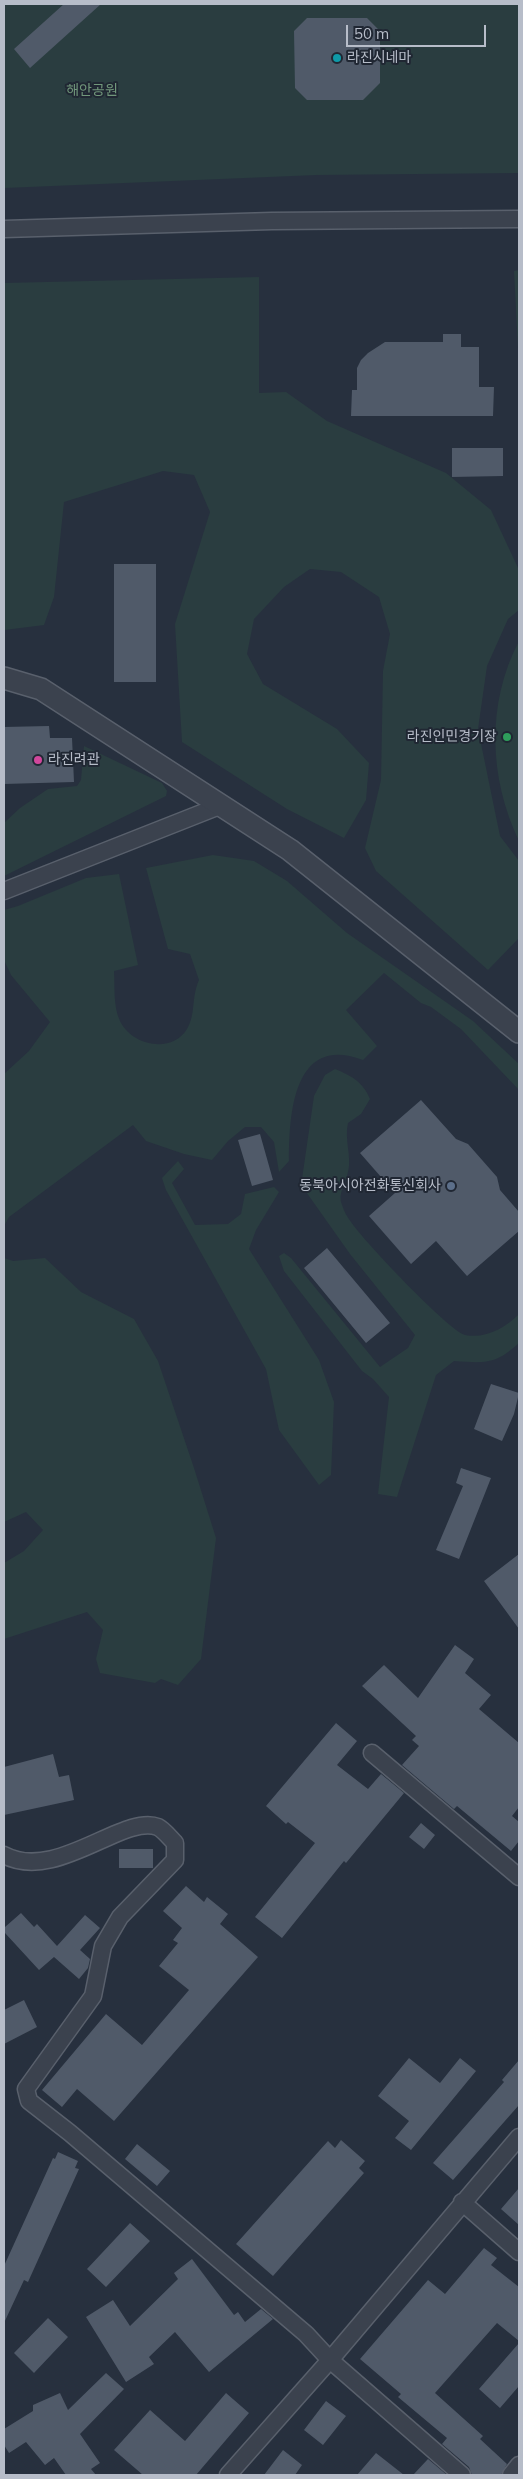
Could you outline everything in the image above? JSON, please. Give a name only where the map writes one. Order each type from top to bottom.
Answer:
[{"type":"street","points":[[4,229],[272,221],[519,219]]},
{"type":"street","points":[[4,678],[42,689],[290,850],[519,1032]]},
{"type":"street","points":[[4,891],[222,805]]},
{"type":"street","points":[[372,1753],[519,1877]]},
{"type":"street","points":[[4,1855],[16,1862],[50,1860],[92,1846],[136,1825],[158,1827],[175,1843],[175,1860],[120,1917],[103,1946],[93,1996],[26,2089],[29,2102],[70,2133],[306,2334],[330,2360],[462,2475]]},
{"type":"street","points":[[228,2475],[330,2360],[519,2137]]},
{"type":"street","points":[[462,2202],[519,2252]]},
{"type":"street","points":[[511,2475],[519,2465]]},
{"type":"green space","name":"해안공원","points":[[4,4],[519,4],[519,173],[316,175],[4,188]]},
{"type":"green space","points":[[519,270],[519,367],[514,271]]},
{"type":"green space","points":[[259,277],[259,393],[286,392],[327,421],[446,473],[491,510],[519,570],[519,610],[508,619],[487,666],[478,729],[500,836],[519,861],[519,938],[488,970],[376,871],[365,848],[381,780],[383,671],[390,634],[379,597],[341,572],[310,569],[284,587],[254,619],[247,654],[263,684],[337,729],[369,763],[366,800],[344,838],[287,809],[182,742],[175,624],[210,512],[194,475],[163,471],[64,502],[54,597],[44,625],[4,630],[4,283]]},
{"type":"green space","name":"라진인민경기장","points":[[519,641],[519,841],[509,817],[502,792],[497,767],[495,741],[501,690],[508,665]]},
{"type":"green space","points":[[84,746],[162,783],[167,791],[166,796],[4,876],[4,823],[20,808],[48,789],[77,786],[81,780]]},
{"type":"green space","points":[[213,855],[254,861],[287,881],[347,933],[473,1021],[519,1064],[519,1090],[461,1029],[431,1007],[421,1003],[384,973],[346,1010],[377,1046],[363,1060],[340,1055],[322,1058],[309,1068],[300,1083],[294,1102],[289,1142],[289,1161],[279,1172],[274,1142],[261,1127],[245,1127],[228,1141],[212,1160],[184,1154],[146,1141],[133,1125],[9,1217],[4,1226],[4,1074],[29,1051],[50,1022],[11,975],[4,960],[4,910],[86,878],[119,874],[138,965],[114,971],[115,1003],[118,1015],[126,1030],[143,1041],[152,1044],[172,1042],[180,1037],[190,1023],[199,980],[190,954],[168,949],[146,868]]},
{"type":"green space","points":[[335,1069],[356,1080],[364,1088],[370,1099],[361,1114],[348,1123],[347,1129],[349,1166],[342,1188],[341,1201],[346,1214],[358,1232],[425,1302],[456,1330],[465,1335],[488,1334],[508,1324],[519,1314],[519,1343],[511,1350],[489,1361],[454,1361],[436,1375],[397,1497],[378,1494],[389,1397],[373,1379],[362,1371],[284,1271],[279,1256],[284,1253],[291,1258],[380,1367],[408,1348],[415,1335],[350,1254],[304,1189],[302,1179],[314,1096],[325,1075]]},
{"type":"green space","points":[[178,1161],[184,1169],[172,1183],[195,1225],[228,1224],[241,1214],[245,1194],[274,1187],[279,1192],[256,1230],[249,1249],[319,1360],[334,1402],[331,1475],[319,1485],[279,1430],[266,1369],[166,1190],[162,1178]]},
{"type":"green space","points":[[4,1258],[13,1261],[45,1258],[81,1292],[134,1319],[158,1361],[216,1538],[201,1659],[178,1685],[161,1679],[155,1683],[100,1673],[96,1659],[103,1630],[87,1612],[4,1639],[4,1563],[24,1551],[43,1530],[26,1512],[4,1522]]},
{"type":"building","points":[[64,4],[101,4],[30,68],[14,49]]},
{"type":"building","name":"라진시네마","points":[[307,18],[367,18],[380,31],[380,83],[363,100],[307,100],[295,88],[294,31]]},
{"type":"building","points":[[443,334],[461,334],[461,347],[479,347],[479,387],[494,387],[493,416],[351,416],[352,390],[357,390],[357,368],[361,360],[368,353],[385,342],[443,342]]},
{"type":"building","points":[[452,448],[503,448],[503,476],[452,477]]},
{"type":"building","points":[[114,564],[156,564],[156,682],[114,682]]},
{"type":"building","name":"라진려관","points":[[49,726],[50,738],[72,738],[74,782],[4,784],[4,727]]},
{"type":"building","name":"동북아시아전화통신회사","points":[[421,1100],[456,1139],[468,1144],[497,1177],[500,1190],[519,1212],[519,1231],[467,1276],[436,1241],[411,1264],[369,1216],[395,1193],[360,1153]]},
{"type":"building","points":[[260,1134],[273,1180],[252,1186],[238,1140]]},
{"type":"building","points":[[327,1248],[390,1323],[366,1343],[304,1268]]},
{"type":"building","points":[[491,1384],[519,1393],[514,1414],[502,1441],[474,1429]]},
{"type":"building","points":[[461,1468],[491,1478],[459,1559],[436,1550],[463,1486],[456,1483]]},
{"type":"building","points":[[519,1554],[519,1629],[484,1581]]},
{"type":"building","points":[[455,1645],[474,1659],[465,1673],[491,1695],[479,1709],[519,1743],[519,1807],[512,1816],[519,1822],[519,1841],[511,1851],[457,1806],[454,1809],[402,1765],[419,1746],[412,1740],[416,1736],[362,1686],[384,1665],[418,1698]]},
{"type":"building","points":[[336,1723],[357,1741],[337,1765],[368,1789],[381,1774],[404,1793],[346,1863],[344,1861],[282,1938],[255,1917],[315,1843],[288,1822],[286,1824],[266,1806]]},
{"type":"building","points":[[53,1754],[59,1777],[69,1775],[74,1800],[4,1815],[4,1767]]},
{"type":"building","points":[[421,1823],[435,1835],[424,1849],[409,1837]]},
{"type":"building","points":[[119,1849],[153,1849],[153,1868],[119,1868]]},
{"type":"building","points":[[186,1886],[204,1902],[207,1897],[228,1914],[220,1924],[258,1957],[114,2121],[77,2089],[62,2107],[42,2090],[106,2014],[142,2045],[189,1990],[159,1966],[178,1943],[173,1940],[182,1928],[163,1911]]},
{"type":"building","points":[[21,1913],[34,1927],[37,1924],[57,1946],[85,1915],[100,1928],[80,1950],[90,1959],[88,1968],[79,1979],[54,1957],[39,1970],[5,1933],[5,1927]]},
{"type":"building","points":[[24,2000],[37,2027],[4,2044],[4,2010]]},
{"type":"building","points":[[409,2058],[440,2083],[460,2058],[476,2071],[411,2150],[395,2138],[409,2121],[378,2096]]},
{"type":"building","points":[[519,2060],[519,2105],[453,2180],[433,2163],[504,2082],[502,2080]]},
{"type":"building","points":[[341,2140],[365,2161],[359,2168],[364,2173],[273,2276],[236,2244],[328,2141],[335,2148]]},
{"type":"building","points":[[137,2144],[170,2171],[157,2186],[125,2159]]},
{"type":"building","points":[[58,2152],[78,2161],[75,2168],[79,2169],[28,2282],[24,2280],[4,2323],[4,2266],[53,2158],[55,2159]]},
{"type":"building","points":[[519,2188],[519,2225],[501,2209]]},
{"type":"building","points":[[130,2223],[150,2241],[106,2287],[87,2269]]},
{"type":"building","points":[[484,2248],[497,2258],[491,2265],[519,2287],[519,2341],[497,2323],[435,2393],[483,2436],[480,2439],[507,2464],[501,2475],[472,2475],[469,2467],[442,2444],[447,2438],[398,2397],[401,2394],[360,2359],[428,2280],[445,2294]]},
{"type":"building","points":[[192,2259],[234,2315],[238,2312],[245,2322],[261,2309],[273,2319],[209,2372],[175,2332],[149,2357],[154,2364],[126,2382],[86,2317],[113,2300],[130,2326],[178,2279],[174,2273]]},
{"type":"building","points":[[48,2318],[68,2337],[34,2373],[14,2353]]},
{"type":"building","points":[[519,2343],[519,2386],[500,2408],[479,2389]]},
{"type":"building","points":[[106,2373],[124,2389],[80,2434],[100,2463],[91,2469],[96,2475],[66,2475],[54,2458],[45,2465],[26,2442],[9,2453],[4,2445],[4,2429],[33,2411],[33,2405],[60,2393],[68,2410]]},
{"type":"building","points":[[226,2393],[249,2413],[196,2475],[143,2475],[114,2450],[150,2410],[185,2441]]},
{"type":"building","points":[[326,2401],[346,2416],[323,2445],[304,2430]]},
{"type":"building","points":[[283,2450],[302,2465],[295,2475],[264,2475]]},
{"type":"building","points":[[376,2453],[404,2475],[357,2475]]},
{"type":"building","points":[[428,2459],[447,2475],[413,2475]]},
{"type":"place","name":"라진시네마","points":[[337,58]]},
{"type":"place","name":"라진인민경기장","points":[[507,737]]},
{"type":"place","name":"라진려관","points":[[38,760]]},
{"type":"place","name":"동북아시아전화통신회사","points":[[451,1186]]}]
